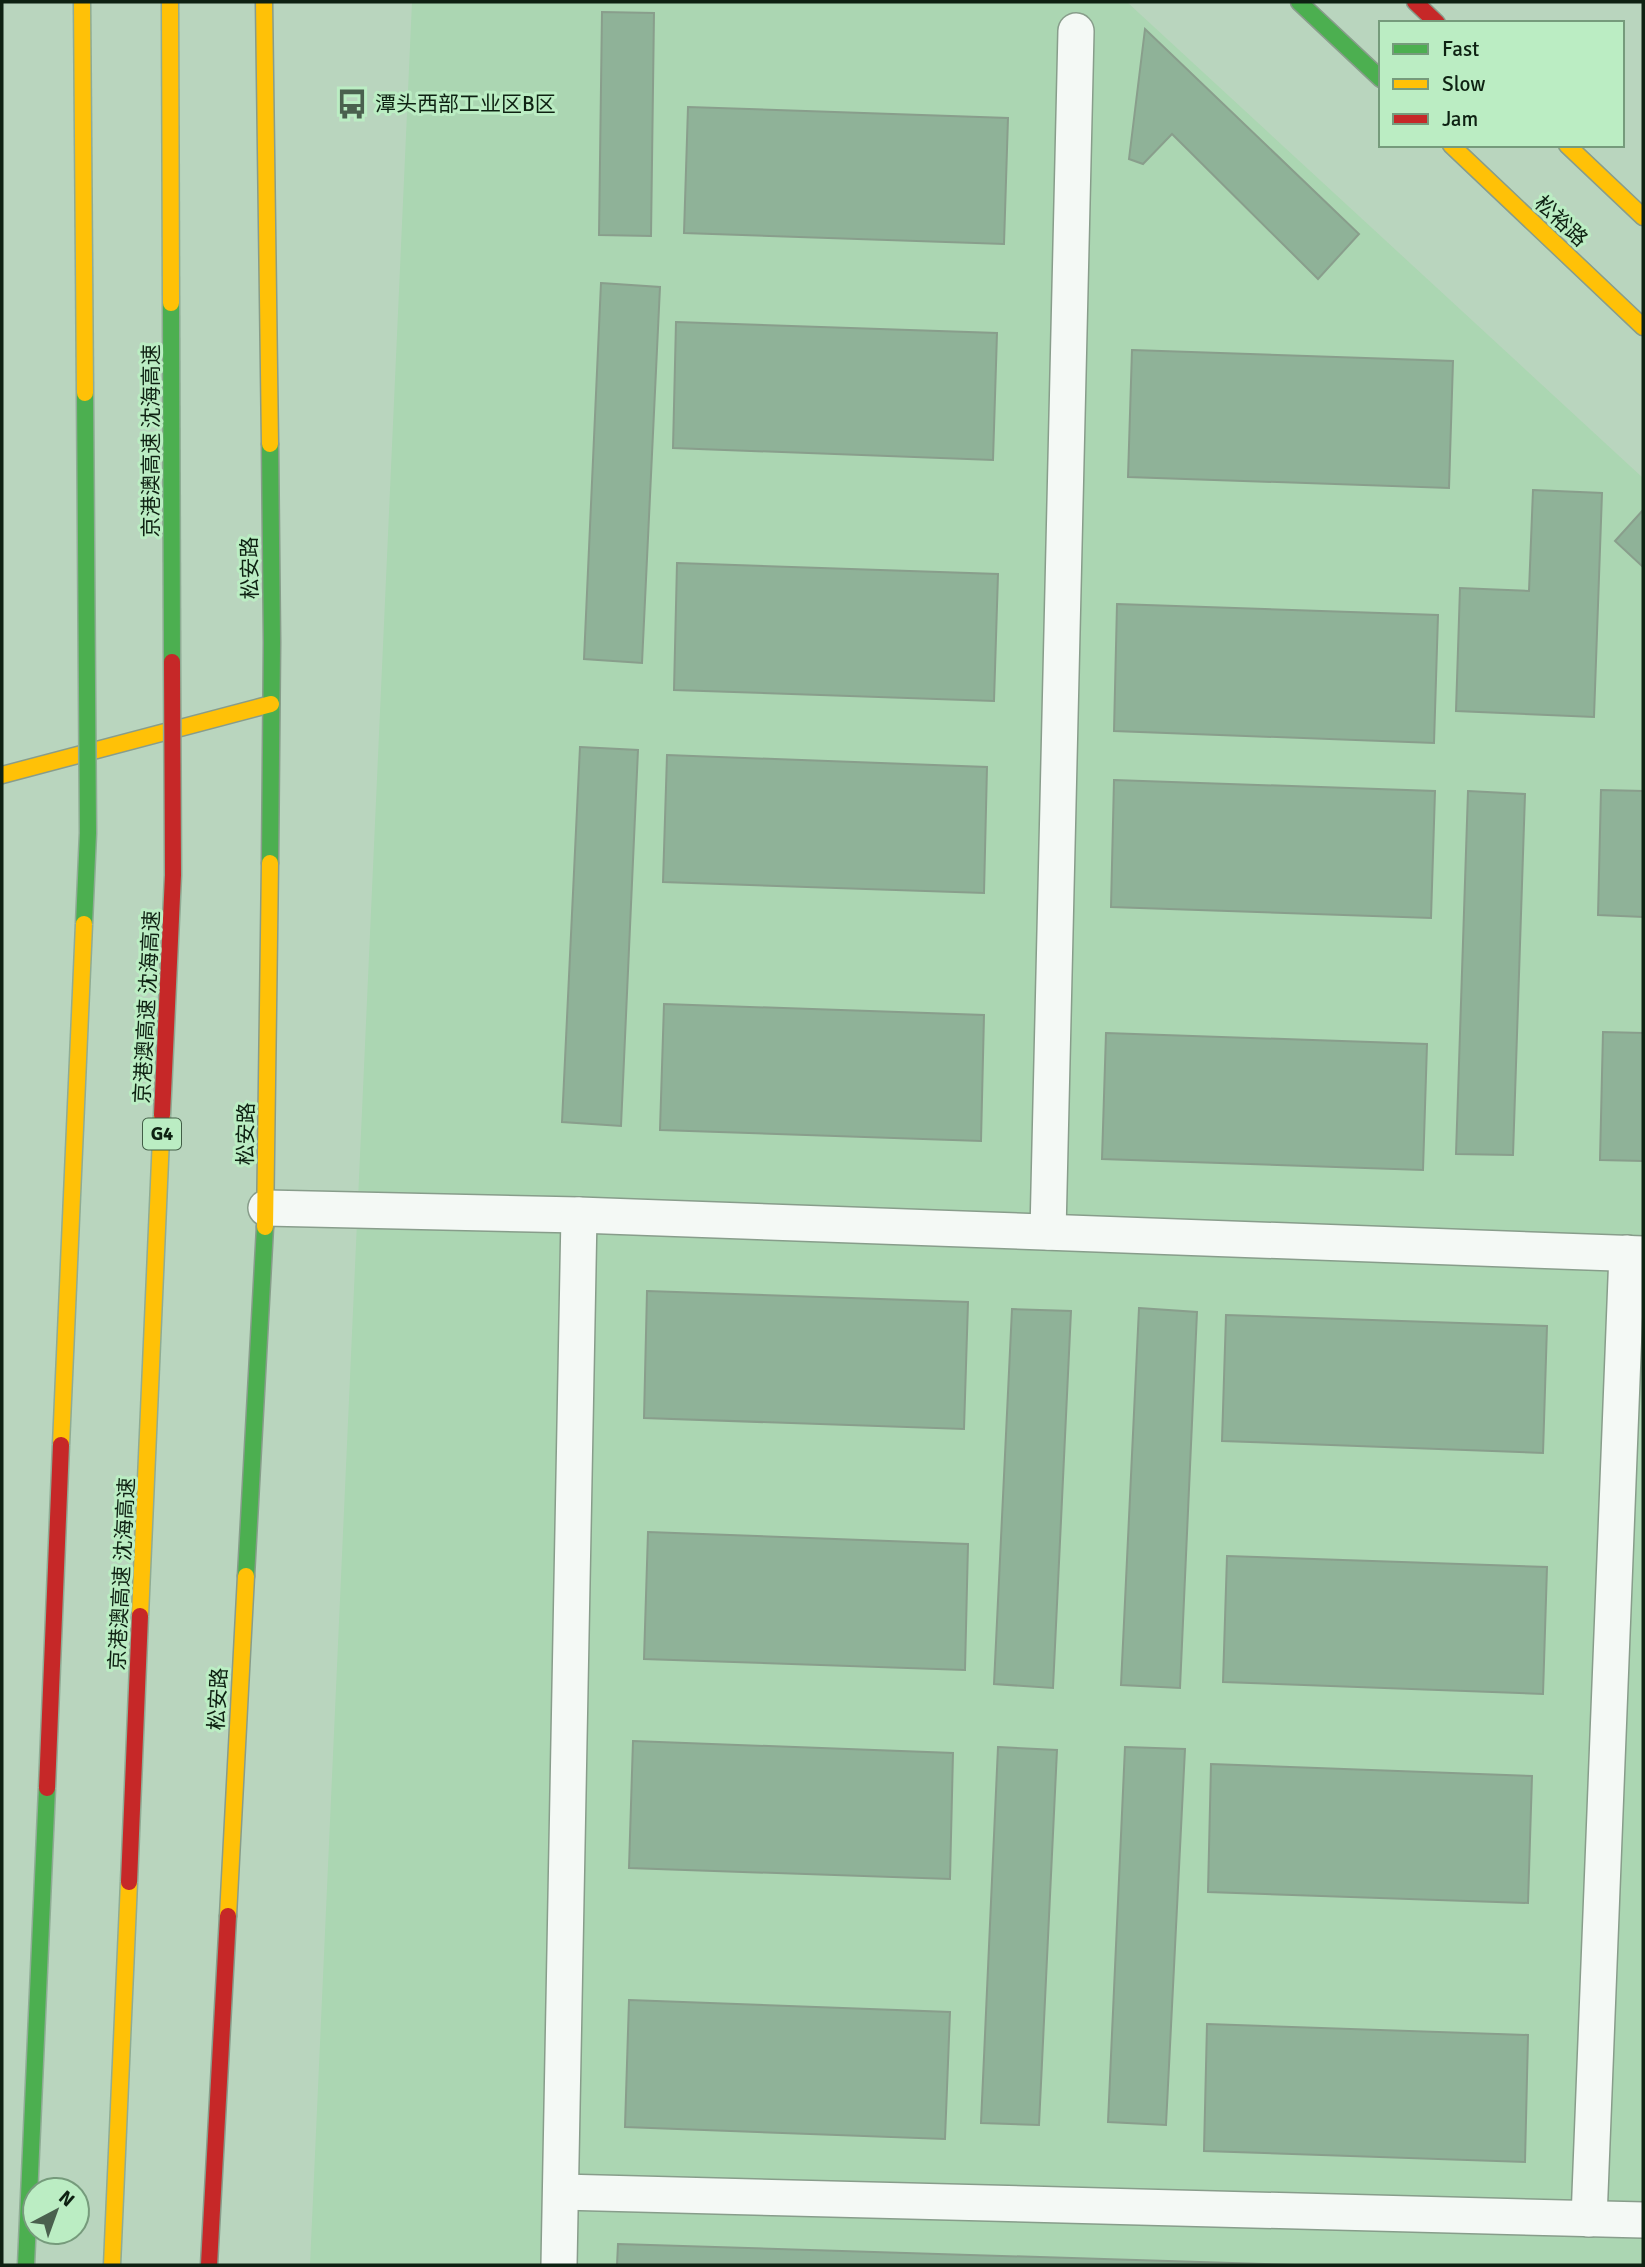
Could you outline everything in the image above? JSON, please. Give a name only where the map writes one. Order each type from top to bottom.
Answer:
[{"type":"main road","points":[[26,2265],[88,833],[82,2]]},
{"type":"main road","name":"京港澳高速 沈海高速","points":[[112,2265],[173,875],[170,2]]},
{"type":"main road","name":"松安路","points":[[209,2265],[266,1208],[271,704],[264,2]]},
{"type":"main road","points":[[1299,2],[1379,77]]},
{"type":"main road","points":[[1415,2],[1435,21]]},
{"type":"main road","name":"松裕路","points":[[1453,147],[1643,327]]},
{"type":"main road","points":[[1569,147],[1643,217]]},
{"type":"main road","points":[[2,775],[271,704]]},
{"type":"street","points":[[1048,1232],[1076,32]]},
{"type":"street","points":[[266,1208],[579,1214],[1635,1254],[1589,2219]]},
{"type":"street","points":[[559,2265],[579,1214]]},
{"type":"street","points":[[561,2192],[1643,2220]]},
{"type":"shaded area","points":[[412,2],[1127,2],[1643,478],[1643,2265],[310,2265]]},
{"type":"building","points":[[602,12],[654,13],[651,236],[599,235]]},
{"type":"building","points":[[1145,29],[1359,234],[1318,279],[1172,134],[1143,164],[1129,159]]},
{"type":"building","points":[[688,107],[1008,118],[1004,244],[684,233]]},
{"type":"building","points":[[601,283],[660,287],[642,663],[584,659]]},
{"type":"building","points":[[676,322],[997,333],[993,460],[673,448]]},
{"type":"building","points":[[1132,350],[1453,361],[1449,488],[1128,477]]},
{"type":"building","points":[[1533,490],[1602,493],[1594,717],[1456,711],[1460,588],[1529,591]]},
{"type":"building","points":[[1643,510],[1643,567],[1615,541]]},
{"type":"building","points":[[677,563],[998,574],[994,701],[674,690]]},
{"type":"building","points":[[1117,604],[1438,615],[1434,743],[1114,731]]},
{"type":"building","points":[[580,747],[638,750],[621,1126],[562,1122]]},
{"type":"building","points":[[667,755],[987,767],[984,893],[663,882]]},
{"type":"building","points":[[1114,780],[1435,791],[1431,918],[1111,907]]},
{"type":"building","points":[[1601,790],[1643,791],[1643,917],[1598,915]]},
{"type":"building","points":[[1468,791],[1525,794],[1513,1155],[1456,1154]]},
{"type":"building","points":[[664,1004],[984,1015],[981,1141],[660,1130]]},
{"type":"building","points":[[1603,1032],[1643,1033],[1643,1161],[1600,1160]]},
{"type":"building","points":[[1106,1033],[1427,1044],[1423,1170],[1102,1159]]},
{"type":"building","points":[[647,1291],[968,1302],[964,1429],[644,1418]]},
{"type":"building","points":[[1139,1308],[1197,1312],[1180,1688],[1121,1685]]},
{"type":"building","points":[[1012,1309],[1071,1311],[1053,1688],[994,1684]]},
{"type":"building","points":[[1226,1315],[1547,1326],[1543,1453],[1222,1441]]},
{"type":"building","points":[[648,1532],[968,1544],[965,1670],[644,1659]]},
{"type":"building","points":[[1227,1556],[1547,1567],[1543,1694],[1223,1682]]},
{"type":"building","points":[[633,1741],[953,1753],[950,1879],[629,1868]]},
{"type":"building","points":[[998,1747],[1057,1750],[1039,2125],[981,2123]]},
{"type":"building","points":[[1125,1747],[1185,1749],[1166,2125],[1108,2122]]},
{"type":"building","points":[[1211,1764],[1532,1776],[1528,1903],[1208,1892]]},
{"type":"building","points":[[629,2000],[950,2012],[945,2139],[625,2127]]},
{"type":"building","points":[[1207,2024],[1528,2035],[1525,2162],[1204,2151]]},
{"type":"building","points":[[618,2244],[1295,2265],[617,2265]]},
{"type":"traffic: fast","points":[[1299,2],[1379,77]]},
{"type":"traffic: fast","points":[[171,303],[172,662]]},
{"type":"traffic: fast","points":[[84,924],[88,833],[85,393]]},
{"type":"traffic: fast","points":[[270,444],[270,863]]},
{"type":"traffic: fast","points":[[246,1576],[265,1227]]},
{"type":"traffic: fast","points":[[26,2265],[47,1788]]},
{"type":"traffic: slow","points":[[82,2],[85,393]]},
{"type":"traffic: slow","points":[[170,2],[171,303]]},
{"type":"traffic: slow","points":[[264,2],[270,444]]},
{"type":"traffic: slow","points":[[1453,147],[1643,327]]},
{"type":"traffic: slow","points":[[1569,147],[1643,217]]},
{"type":"traffic: slow","points":[[2,775],[271,704]]},
{"type":"traffic: slow","points":[[265,1227],[270,863]]},
{"type":"traffic: slow","points":[[61,1445],[84,924]]},
{"type":"traffic: slow","points":[[140,1616],[162,1115]]},
{"type":"traffic: slow","points":[[228,1916],[246,1576]]},
{"type":"traffic: slow","points":[[112,2265],[129,1882]]},
{"type":"traffic: jam","points":[[1415,2],[1435,21]]},
{"type":"traffic: jam","points":[[162,1115],[173,875],[172,662]]},
{"type":"traffic: jam","points":[[47,1788],[61,1445]]},
{"type":"traffic: jam","points":[[129,1882],[140,1616]]},
{"type":"traffic: jam","points":[[209,2265],[228,1916]]},
{"type":"place","name":"潭头西部工业区B区","points":[[352,104]]}]
